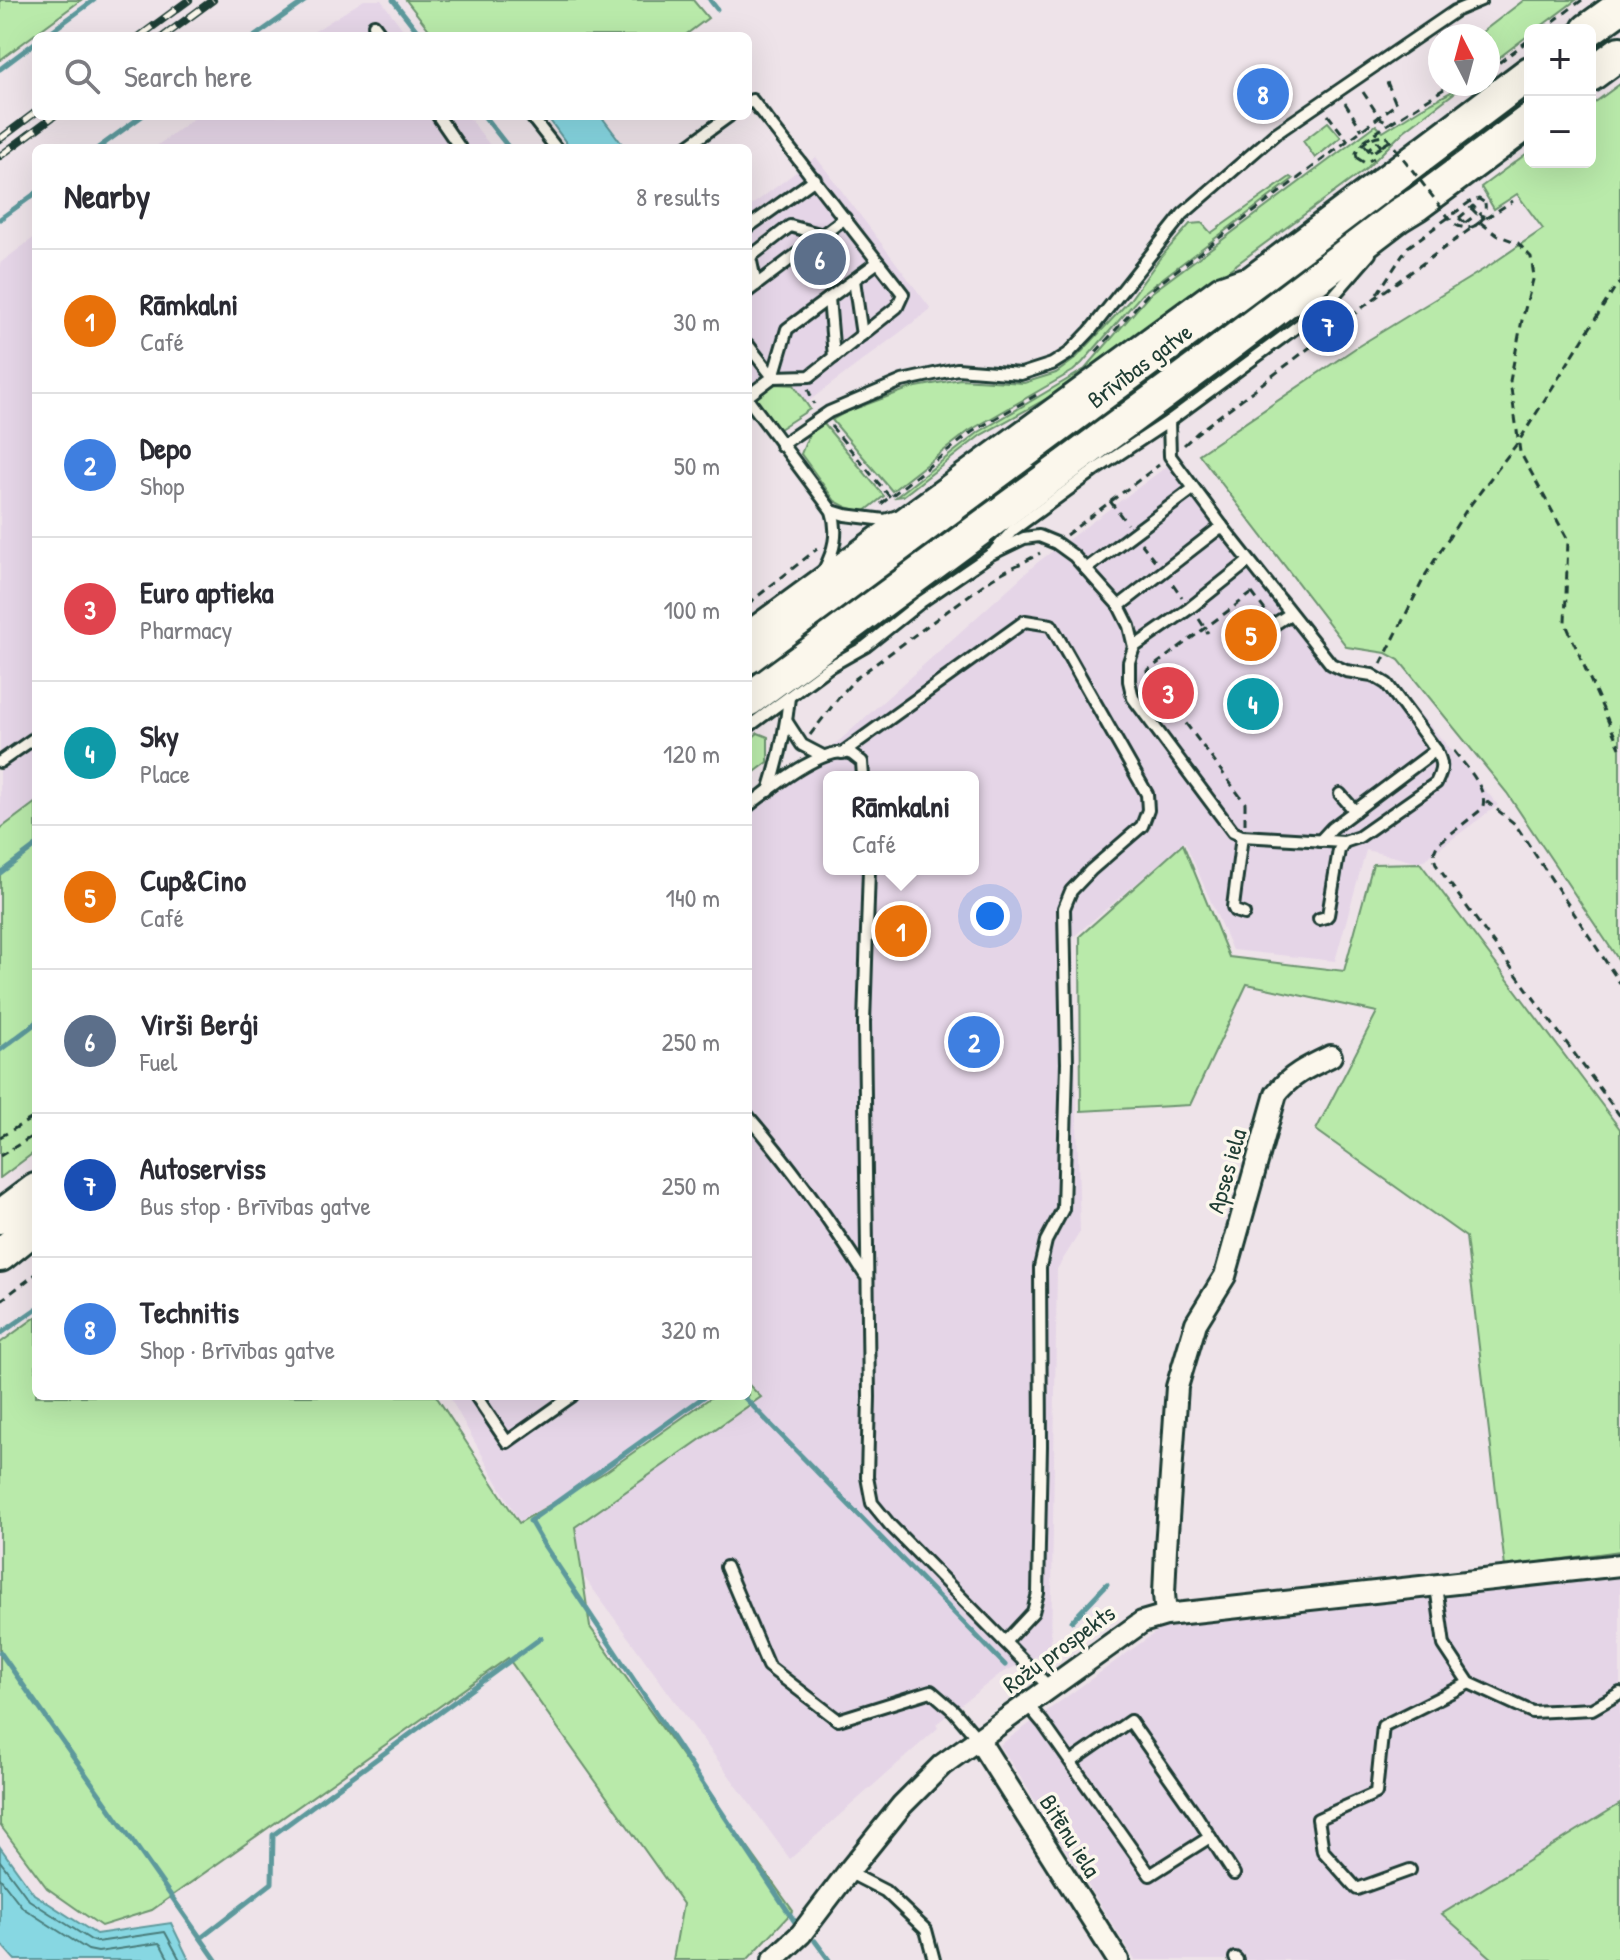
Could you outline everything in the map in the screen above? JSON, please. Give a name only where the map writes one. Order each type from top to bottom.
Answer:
[{"type":"highway","points":[[1596,24],[1620,7]]},
{"type":"highway","points":[[1596,71],[1620,53]]},
{"type":"highway","name":"Brīvības gatve","points":[[752,654],[1524,78]]},
{"type":"highway","name":"Brīvības gatve","points":[[752,697],[1206,362],[1409,227],[1417,204],[1524,124]]},
{"type":"highway","points":[[18,1235],[32,1200]]},
{"type":"street","points":[[752,629],[1219,287],[1273,267]]},
{"type":"street","name":"Apses iela","points":[[1166,1615],[1166,1548],[1177,1387],[1196,1323],[1225,1276],[1276,1094],[1293,1076],[1331,1056]]},
{"type":"street","name":"Rožu prospekts","points":[[773,1960],[801,1934],[902,1805],[942,1765],[1142,1622],[1166,1615],[1620,1565]]},
{"type":"street","name":"Bitēnu iela","points":[[978,1739],[1118,1960]]},
{"type":"lane","points":[[781,445],[823,416],[902,381],[957,369],[1021,374],[1052,364],[1068,354],[1090,331],[1183,214],[1275,134],[1470,0]]},
{"type":"lane","points":[[1455,11],[1481,0]]},
{"type":"lane","points":[[374,25],[379,32]]},
{"type":"lane","points":[[752,100],[903,294],[897,307],[810,376],[773,377]]},
{"type":"lane","points":[[441,120],[457,144]]},
{"type":"lane","points":[[534,120],[553,144]]},
{"type":"lane","points":[[690,144],[724,120]]},
{"type":"lane","points":[[752,224],[815,179]]},
{"type":"lane","points":[[752,288],[845,218]]},
{"type":"lane","points":[[752,255],[790,226],[823,235]]},
{"type":"lane","points":[[991,554],[1013,530],[1169,421],[1330,300],[1358,269],[1409,227]]},
{"type":"lane","points":[[752,395],[773,377],[787,329],[878,262]]},
{"type":"lane","points":[[854,280],[862,335]]},
{"type":"lane","points":[[829,298],[834,357]]},
{"type":"lane","points":[[752,350],[773,377]]},
{"type":"lane","points":[[752,404],[832,511],[835,520],[833,552],[820,578]]},
{"type":"lane","points":[[752,724],[829,667],[866,646],[921,602],[991,554],[1024,538],[1039,536],[1074,556],[1119,606],[1129,626],[1134,647],[1129,662],[1133,698],[1233,832],[1242,836],[1344,842],[1359,837],[1436,783],[1442,770],[1436,750],[1387,684],[1372,675],[1346,671],[1331,664],[1193,489],[1170,456],[1169,421]]},
{"type":"lane","points":[[1086,569],[1193,489]]},
{"type":"lane","points":[[832,511],[885,520],[914,510]]},
{"type":"lane","points":[[1119,606],[1222,526]]},
{"type":"lane","points":[[1134,647],[1249,561]]},
{"type":"lane","points":[[1273,625],[1290,614]]},
{"type":"lane","points":[[842,753],[1025,621],[1051,625],[1147,794],[1148,810],[1142,826],[1071,891],[1064,908],[1067,1063],[1063,1209],[1046,1241],[1040,1267],[1038,1593],[1033,1612],[1005,1642]]},
{"type":"lane","points":[[769,791],[787,722],[789,697]]},
{"type":"lane","points":[[787,722],[802,745],[823,756]]},
{"type":"lane","points":[[0,762],[32,740]]},
{"type":"lane","points":[[1320,841],[1332,828],[1436,750]]},
{"type":"lane","points":[[752,803],[823,756],[853,754],[862,762],[863,771]]},
{"type":"lane","points":[[1340,794],[1355,811]]},
{"type":"lane","points":[[1242,836],[1243,866],[1233,907],[1244,914]]},
{"type":"lane","points":[[1319,919],[1328,915],[1330,871],[1344,842]]},
{"type":"lane","points":[[869,875],[864,1023],[869,1397],[867,1477],[872,1503],[1051,1689]]},
{"type":"lane","points":[[752,1121],[822,1209],[866,1276]]},
{"type":"lane","points":[[479,1400],[507,1442],[566,1400]]},
{"type":"lane","points":[[726,1567],[768,1666],[838,1720],[931,1691],[954,1711],[978,1739]]},
{"type":"lane","points":[[1436,1586],[1444,1645],[1469,1683],[1532,1712],[1592,1709],[1620,1693]]},
{"type":"lane","points":[[1410,1870],[1357,1889],[1323,1851],[1318,1819],[1376,1793],[1383,1726],[1469,1683]]},
{"type":"lane","points":[[1027,1704],[1150,1875],[1210,1837]]},
{"type":"lane","points":[[1071,1762],[1130,1721],[1234,1874]]},
{"type":"lane","points":[[848,1872],[885,1891],[926,1930],[934,1960]]},
{"type":"path","points":[[1550,24],[1582,0]]},
{"type":"path","points":[[1500,61],[1524,43]]},
{"type":"path","points":[[1095,353],[1152,289],[1396,104],[1380,63]]},
{"type":"path","points":[[1355,80],[1380,118],[1390,123]]},
{"type":"path","points":[[1337,92],[1362,130]]},
{"type":"path","points":[[1390,141],[1371,153],[1362,142],[1433,96]]},
{"type":"path","points":[[1320,104],[1348,141]]},
{"type":"path","points":[[1357,158],[1359,147],[1375,136],[1386,136],[1390,141],[1453,223],[1462,230],[1470,229],[1484,216],[1486,209],[1485,203],[1479,199],[1471,201],[1409,227],[1408,247],[1375,298]]},
{"type":"path","points":[[1378,142],[1381,147],[1371,150],[1378,142]]},
{"type":"path","points":[[810,735],[855,679],[991,579],[1056,543],[1375,298],[1513,201]]},
{"type":"path","points":[[1453,223],[1471,208],[1477,214],[1465,223],[1459,218],[1473,206],[1485,219]]},
{"type":"path","points":[[1480,222],[1497,235],[1518,243],[1531,257],[1534,276],[1510,381],[1520,452],[1568,540],[1565,622],[1620,748]]},
{"type":"path","points":[[1381,664],[1426,574],[1465,512],[1519,441],[1620,283]]},
{"type":"path","points":[[810,376],[808,391],[812,402],[890,497]]},
{"type":"path","points":[[867,518],[972,432],[1038,394]]},
{"type":"path","points":[[752,601],[823,544],[835,540]]},
{"type":"path","points":[[1242,836],[1245,803],[1147,671],[1266,581]]},
{"type":"path","points":[[1252,593],[1273,625]]},
{"type":"path","points":[[1486,801],[1515,824],[1620,983]]},
{"type":"path","points":[[0,1137],[32,1118]]},
{"type":"path","points":[[0,1156],[32,1136]]},
{"type":"path","points":[[0,1301],[32,1277]]},
{"type":"shaded area","points":[[364,0],[381,0],[405,32],[313,32]]},
{"type":"shaded area","points":[[192,120],[471,120],[489,144],[159,144]]},
{"type":"shaded area","points":[[816,157],[931,309],[777,425],[752,393],[752,205]]},
{"type":"shaded area","points":[[32,239],[32,805],[0,829],[0,263]]},
{"type":"shaded area","points":[[1174,461],[1331,657],[1385,673],[1498,805],[1420,863],[1366,850],[1335,961],[1232,950],[1185,842],[1072,938],[1080,1232],[1057,1269],[1051,1649],[1000,1674],[936,1724],[938,1728],[790,1859],[579,1570],[522,1526],[451,1400],[752,1400],[752,803],[839,741],[1038,562]]},
{"type":"shaded area","points":[[1620,1575],[1620,1804],[1443,1913],[1494,1960],[1135,1960],[1000,1745],[1167,1624]]},
{"type":"green space","points":[[0,0],[81,0],[38,32],[32,32],[32,36],[0,60]]},
{"type":"green space","points":[[406,0],[693,0],[708,18],[689,32],[431,32]]},
{"type":"green space","points":[[1524,0],[1576,0],[1544,24],[1524,24],[1524,39],[1500,57],[1500,24],[1493,24]]},
{"type":"green space","points":[[1620,84],[1620,962],[1507,793],[1399,660],[1386,653],[1347,647],[1199,454],[1357,347],[1543,229],[1517,194],[1494,209],[1481,187],[1524,155],[1524,168],[1596,168],[1596,102]]},
{"type":"green space","points":[[1444,96],[1450,96],[1404,131],[1366,169],[1112,356],[1048,398],[981,435],[903,496],[896,497],[979,432],[1085,369],[1151,293],[1376,125],[1383,132]]},
{"type":"green space","points":[[1328,122],[1341,137],[1315,158],[1303,141]]},
{"type":"green space","points":[[1290,177],[1293,179],[1142,294],[1073,371],[969,431],[892,491],[832,420],[911,388],[960,379],[1024,383],[1056,373],[1075,359],[1129,301],[1160,258],[1190,224],[1202,223],[1211,233]]},
{"type":"green space","points":[[776,384],[794,385],[810,409],[779,429],[755,397]]},
{"type":"green space","points":[[824,424],[884,496],[864,512],[835,501],[801,454],[809,434]]},
{"type":"green space","points":[[758,733],[768,737],[768,762],[752,774],[752,738]]},
{"type":"green space","points":[[32,805],[32,1154],[0,1178],[0,829]]},
{"type":"green space","points":[[1183,844],[1229,957],[1344,971],[1373,864],[1420,863],[1620,1129],[1620,1551],[1505,1567],[1466,1237],[1316,1130],[1377,1012],[1247,984],[1190,1105],[1081,1111],[1080,936]]},
{"type":"green space","points":[[32,1320],[32,1400],[439,1400],[519,1523],[607,1471],[707,1400],[752,1400],[752,1388],[761,1397],[575,1527],[590,1627],[793,1911],[747,1960],[673,1960],[683,1904],[508,1658],[152,1910],[101,1926],[47,1888],[0,1825],[0,1343]]},
{"type":"green space","points":[[1620,1804],[1620,1960],[1494,1960],[1442,1914]]},
{"type":"water","points":[[550,120],[604,120],[622,144],[567,144]]},
{"type":"water","points":[[0,1847],[34,1894],[96,1934],[171,1923],[189,1960],[15,1960],[0,1943]]},
{"type":"waterway","points":[[50,32],[94,0]]},
{"type":"waterway","points":[[261,32],[306,0]]},
{"type":"waterway","points":[[393,0],[418,32]]},
{"type":"waterway","points":[[710,0],[717,9]]},
{"type":"waterway","points":[[0,69],[32,45]]},
{"type":"waterway","points":[[104,144],[136,120]]},
{"type":"waterway","points":[[487,120],[506,144]]},
{"type":"waterway","points":[[0,219],[32,196]]},
{"type":"waterway","points":[[0,873],[32,849]]},
{"type":"waterway","points":[[0,1050],[32,1026]]},
{"type":"waterway","points":[[0,1334],[32,1312]]},
{"type":"waterway","points":[[699,1400],[530,1521],[795,1922]]},
{"type":"waterway","points":[[747,1400],[1005,1665]]},
{"type":"waterway","points":[[1072,1621],[1107,1584]]},
{"type":"waterway","points":[[201,1938],[272,1883],[273,1835],[541,1638]]},
{"type":"waterway","points":[[0,1652],[216,1960]]},
{"type":"waterway","points":[[815,1941],[829,1960]]},
{"type":"railway","points":[[145,32],[189,0]]},
{"type":"railway","points":[[169,32],[213,0]]},
{"type":"railway","points":[[0,139],[32,115]]},
{"type":"railway","points":[[0,156],[49,120]]},
{"type":"place","name":"Technitis","points":[[1263,94]]},
{"type":"place","name":"Virši Berģi","points":[[820,259]]},
{"type":"place","name":"Autoserviss","points":[[1328,326]]},
{"type":"place","name":"Cup&Cino","points":[[1251,635]]},
{"type":"place","name":"Euro aptieka","points":[[1168,693]]},
{"type":"place","name":"Sky","points":[[1253,704]]},
{"type":"place","name":"Rāmkalni","points":[[901,931]]},
{"type":"place","name":"Depo","points":[[974,1042]]}]
